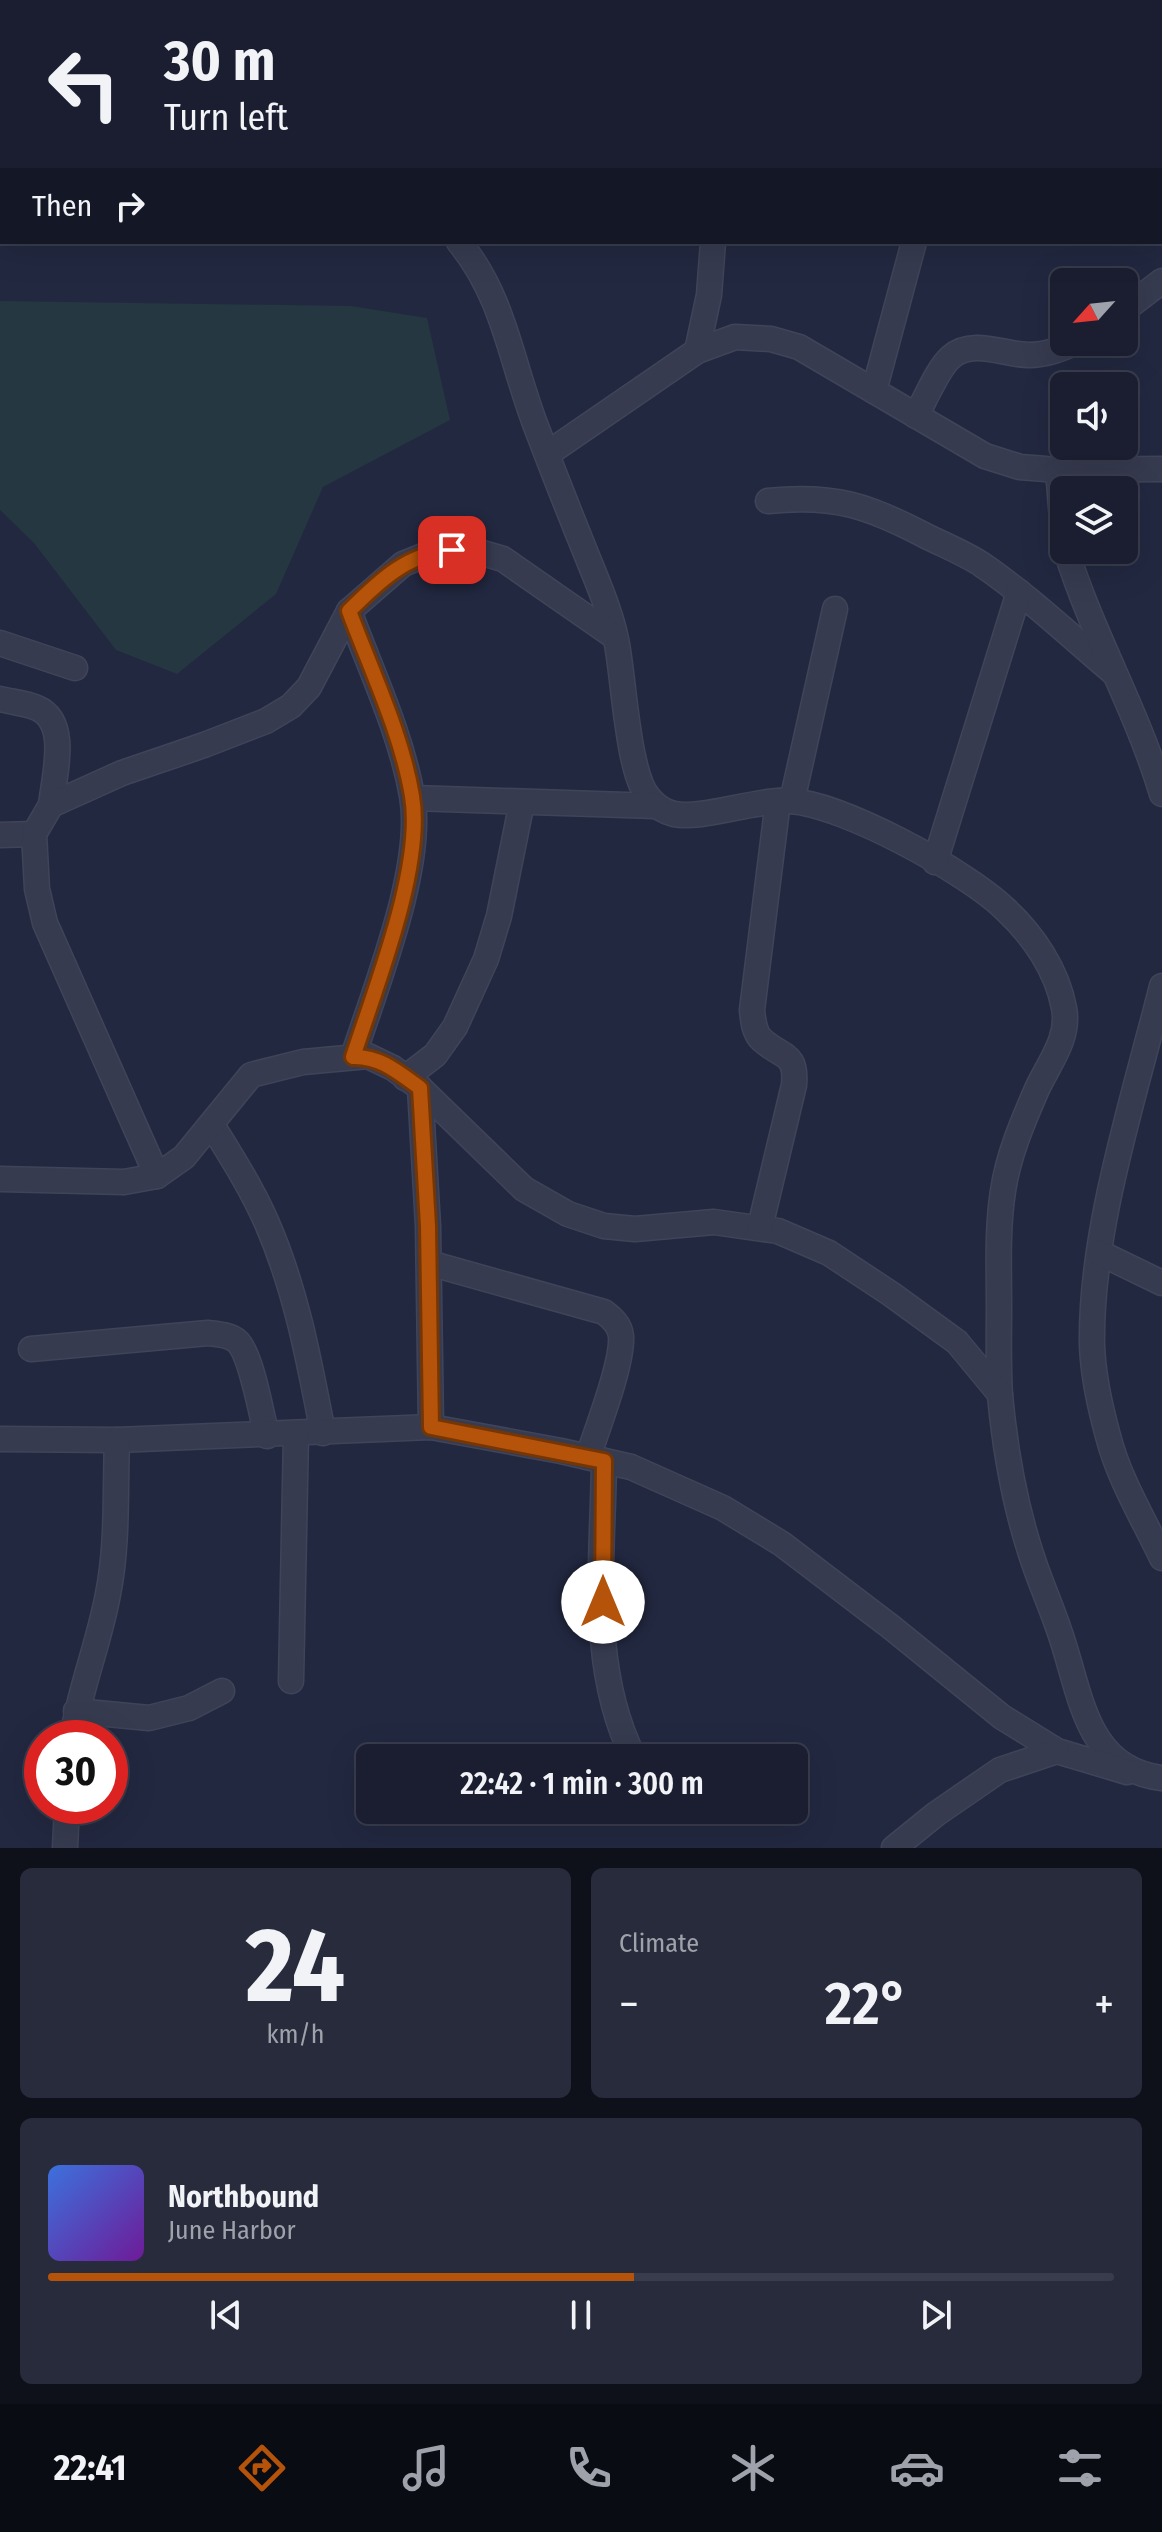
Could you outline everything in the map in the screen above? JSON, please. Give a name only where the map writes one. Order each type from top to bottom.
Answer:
[{"type":"street","points":[[461,244],[479,266],[496,301],[521,386],[596,579],[615,637],[637,771],[643,792],[656,806]]},
{"type":"street","points":[[699,341],[709,295],[713,244]]},
{"type":"street","points":[[874,391],[913,244]]},
{"type":"street","points":[[1138,299],[1162,281]]},
{"type":"street","points":[[547,454],[699,341],[735,337],[771,339],[799,347],[985,456],[1020,467],[1058,470],[1162,469]]},
{"type":"street","points":[[916,416],[950,358],[965,348],[1029,355],[1050,353]]},
{"type":"street","points":[[1058,470],[1058,476]]},
{"type":"street","points":[[768,501],[798,497],[837,501],[880,512],[979,563],[1019,592],[1114,673]]},
{"type":"street","points":[[51,805],[122,773],[266,721],[291,706],[309,687],[349,611],[403,564],[435,551],[469,549],[503,559],[615,637]]},
{"type":"street","points":[[1071,564],[1088,615],[1114,673],[1152,744],[1162,794]]},
{"type":"street","points":[[935,862],[1019,592]]},
{"type":"street","points":[[760,1227],[795,1071],[790,1058],[761,1039],[754,1025],[752,1010],[785,801],[835,609]]},
{"type":"street","points":[[349,611],[395,736],[413,798],[412,843],[404,892],[353,1057]]},
{"type":"street","points":[[0,643],[75,668]]},
{"type":"street","points":[[0,699],[36,707],[49,715],[56,729],[51,805],[34,834],[37,889],[45,923],[157,1176]]},
{"type":"street","points":[[413,798],[656,806],[676,815],[759,801],[824,807],[879,830],[971,881],[1006,910],[1029,937],[1057,982],[1066,1014],[1061,1044],[1016,1140],[1004,1185],[998,1232],[1000,1394],[1014,1489],[1031,1556],[1061,1633],[1088,1726],[1114,1759],[1137,1775]]},
{"type":"street","points":[[431,1427],[429,1263],[412,1083],[455,1027],[486,959],[499,916],[522,802]]},
{"type":"street","points":[[0,835],[34,834]]},
{"type":"street","points":[[1162,986],[1106,1210],[1092,1346],[1108,1438],[1122,1477],[1162,1558]]},
{"type":"street","points":[[0,1179],[124,1182],[157,1176],[184,1157],[251,1075],[303,1062],[368,1056],[393,1068],[412,1083],[524,1189],[568,1214],[604,1226],[635,1229],[714,1222],[778,1231],[829,1253],[957,1342],[1000,1394]]},
{"type":"street","points":[[212,1125],[246,1181],[282,1260],[303,1330],[323,1433]]},
{"type":"street","points":[[1100,1253],[1162,1283]]},
{"type":"street","points":[[429,1263],[604,1312],[614,1319],[621,1334],[620,1355],[596,1459],[605,1666],[611,1700],[627,1744]]},
{"type":"street","points":[[31,1349],[208,1333],[228,1336],[238,1341],[247,1357],[267,1436]]},
{"type":"street","points":[[0,1439],[267,1436],[431,1427],[631,1467],[723,1508],[782,1544],[1002,1717],[1057,1751],[1137,1775],[1162,1778]]},
{"type":"street","points":[[291,1681],[296,1434]]},
{"type":"street","points":[[75,1720],[108,1594],[113,1560],[117,1440]]},
{"type":"street","points":[[76,1711],[149,1718],[189,1708],[222,1691]]},
{"type":"street","points":[[894,1848],[936,1814],[1000,1770],[1057,1751]]},
{"type":"street","points":[[65,1848],[66,1824]]},
{"type":"shaded area","points":[[0,301],[351,306],[427,318],[450,420],[323,487],[276,594],[177,674],[116,650],[34,543],[0,510]]},
{"type":"route","points":[[452,550],[435,551],[403,564],[349,611],[395,736],[413,798],[410,866],[401,905],[353,1057],[368,1056],[393,1068],[420,1088],[428,1226],[431,1427],[604,1461],[603,1602]]}]
